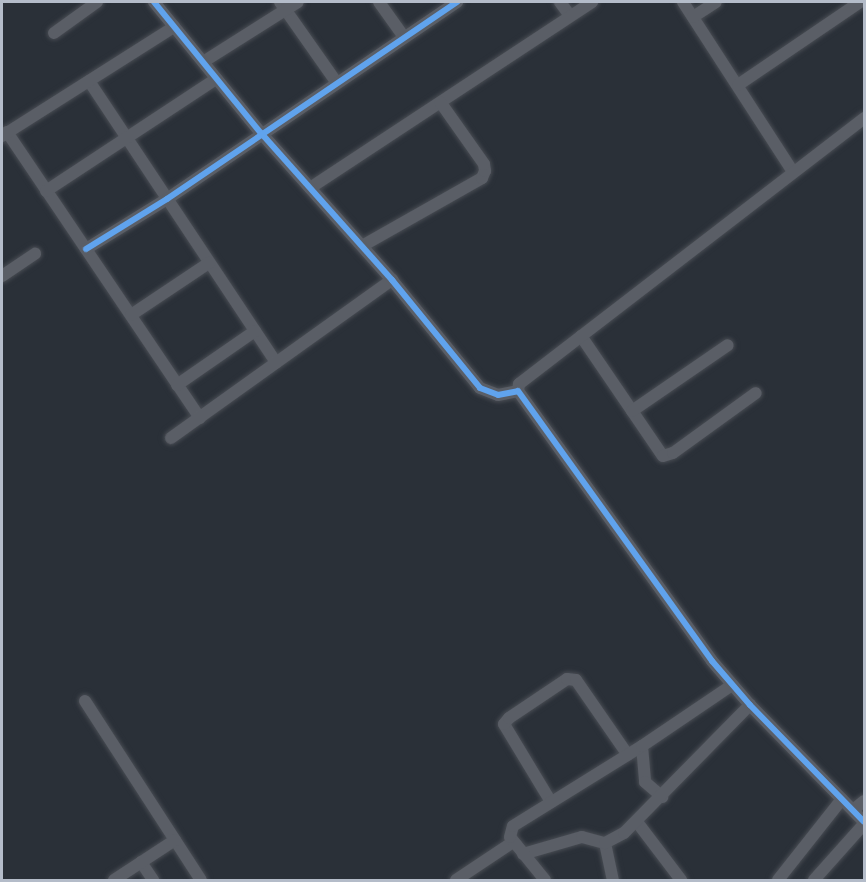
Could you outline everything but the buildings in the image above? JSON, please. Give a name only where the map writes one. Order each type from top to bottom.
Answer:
[{"type":"street","points":[[54,33],[97,2]]},
{"type":"street","points":[[154,2],[261,133],[392,280],[480,388],[498,395],[518,391]]},
{"type":"street","points":[[203,62],[283,6],[298,2]]},
{"type":"street","points":[[379,2],[404,38]]},
{"type":"street","points":[[86,249],[167,199],[457,2]]},
{"type":"street","points":[[560,2],[570,16]]},
{"type":"street","points":[[310,188],[592,2]]},
{"type":"street","points":[[683,2],[793,172]]},
{"type":"street","points":[[693,17],[716,2]]},
{"type":"street","points":[[738,85],[860,2]]},
{"type":"street","points":[[283,6],[337,83]]},
{"type":"street","points":[[174,27],[4,134],[46,191],[200,418]]},
{"type":"street","points":[[46,191],[216,79]]},
{"type":"street","points":[[89,81],[276,362]]},
{"type":"street","points":[[362,246],[482,178],[485,171],[484,164],[441,103]]},
{"type":"street","points":[[814,880],[864,823],[732,685],[518,391],[519,384],[864,118]]},
{"type":"street","points":[[2,276],[35,254]]},
{"type":"street","points":[[131,315],[209,263]]},
{"type":"street","points":[[171,438],[392,280]]},
{"type":"street","points":[[177,384],[255,331]]},
{"type":"street","points":[[581,336],[659,452],[667,456],[756,393]]},
{"type":"street","points":[[632,411],[728,345]]},
{"type":"street","points":[[551,802],[504,724],[509,718],[567,679],[576,680],[628,755]]},
{"type":"street","points":[[545,880],[513,842],[510,831],[513,826],[642,746],[732,685]]},
{"type":"street","points":[[85,701],[201,880]]},
{"type":"street","points":[[523,854],[582,837],[605,843],[624,833],[662,797],[750,705]]},
{"type":"street","points":[[642,746],[645,782],[662,797]]},
{"type":"street","points":[[778,880],[842,800]]},
{"type":"street","points":[[853,810],[864,801]]},
{"type":"street","points":[[637,822],[681,880]]},
{"type":"street","points":[[114,880],[175,840]]},
{"type":"street","points":[[456,880],[513,842]]},
{"type":"street","points":[[605,843],[613,880]]},
{"type":"street","points":[[141,862],[153,880]]},
{"type":"cycle path","points":[[154,2],[261,133],[392,280],[480,388],[498,395],[518,391],[712,661],[750,705],[864,822]]},
{"type":"cycle path","points":[[86,249],[167,199],[457,2]]}]
